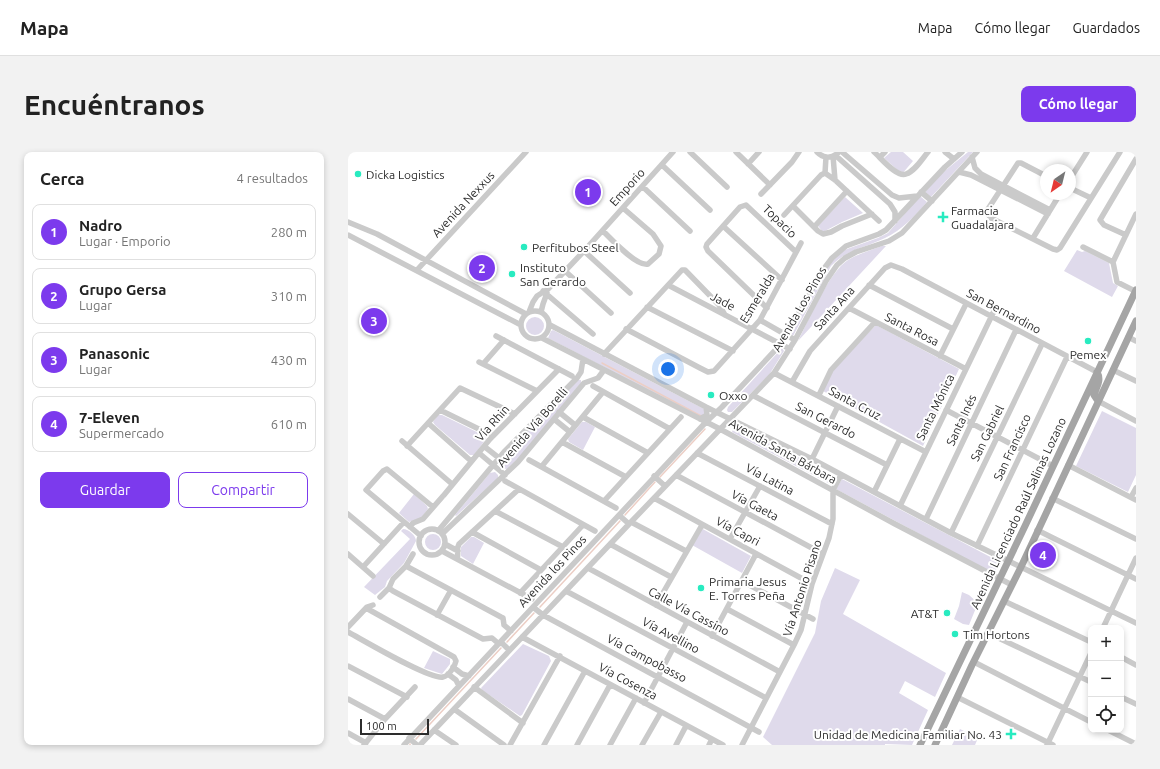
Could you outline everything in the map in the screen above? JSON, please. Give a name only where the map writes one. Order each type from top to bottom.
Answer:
[{"type":"main road","name":"Avenida Licenciado Raúl Salinas Lozano","points":[[920,745],[1009,561],[1136,291]]},
{"type":"main road","points":[[1125,314],[1130,320],[1128,337]]},
{"type":"main road","name":"Avenida Licenciado Raúl Salinas Lozano","points":[[935,745],[1021,567],[1136,321]]},
{"type":"main road","points":[[1097,372],[1100,377],[1094,395],[1098,402]]},
{"type":"street","name":"Avenida Nexxus","points":[[417,270],[526,152]]},
{"type":"street","name":"Emporio","points":[[528,313],[533,302],[546,291],[603,231],[673,152]]},
{"type":"street","points":[[690,152],[727,187]]},
{"type":"street","points":[[736,152],[770,185]]},
{"type":"street","points":[[748,164],[759,152]]},
{"type":"street","points":[[817,152],[826,157],[836,155]]},
{"type":"street","points":[[842,152],[874,181],[895,196],[903,198],[919,194],[932,201]]},
{"type":"street","points":[[874,152],[896,172],[905,175],[912,170],[928,152]]},
{"type":"street","points":[[880,157],[885,152]]},
{"type":"street","points":[[945,152],[954,159]]},
{"type":"street","name":"Avenida Los Pinos","points":[[717,412],[781,344],[822,272],[832,258],[845,247],[882,232],[895,221],[919,194],[962,152]]},
{"type":"street","name":"Avenida Los Pinos","points":[[720,429],[754,396],[774,373],[790,349],[829,277],[841,261],[856,252],[889,241],[902,233],[977,152]]},
{"type":"street","points":[[1076,169],[1087,152]]},
{"type":"street","points":[[1040,173],[1021,163],[1017,164],[987,212],[991,218],[1055,250],[1060,248],[1120,152]]},
{"type":"street","points":[[761,194],[792,162],[798,153]]},
{"type":"street","points":[[835,180],[836,155]]},
{"type":"street","points":[[836,155],[893,208],[895,221]]},
{"type":"street","points":[[825,173],[826,157]]},
{"type":"street","points":[[972,157],[974,165],[978,171],[1001,188]]},
{"type":"street","points":[[1126,235],[1100,222],[1100,219],[1136,159]]},
{"type":"street","points":[[662,165],[710,210]]},
{"type":"street","points":[[959,172],[971,175],[1001,188],[1049,212]]},
{"type":"street","points":[[825,173],[835,180],[879,221]]},
{"type":"street","points":[[784,216],[821,174],[825,173]]},
{"type":"street","points":[[870,186],[874,181]]},
{"type":"street","points":[[642,186],[690,231]]},
{"type":"street","points":[[814,227],[847,191]]},
{"type":"street","points":[[1076,191],[1091,198]]},
{"type":"street","points":[[1033,238],[1056,200]]},
{"type":"street","name":"Topacio","points":[[767,308],[711,255],[707,249],[707,244],[740,207],[746,205],[796,252]]},
{"type":"street","points":[[793,206],[821,234],[826,234],[872,214]]},
{"type":"street","points":[[603,231],[641,264],[648,264],[659,254],[661,246],[656,238],[623,208]]},
{"type":"street","points":[[1136,214],[1113,262],[1117,282],[1136,291]]},
{"type":"street","points":[[348,222],[377,234],[528,313]]},
{"type":"street","points":[[724,226],[782,280]]},
{"type":"street","points":[[348,235],[521,325]]},
{"type":"street","name":"Esmeralda","points":[[626,329],[704,370],[712,372],[716,370],[760,320],[801,243]]},
{"type":"street","points":[[1083,247],[1113,262]]},
{"type":"street","points":[[584,251],[630,293]]},
{"type":"street","name":"Santa Ana","points":[[792,382],[810,351],[888,266],[893,265],[902,269]]},
{"type":"street","name":"San Bernardino","points":[[902,269],[1097,372]]},
{"type":"street","points":[[604,354],[682,270],[685,270],[719,305],[725,315]]},
{"type":"street","points":[[565,271],[611,313]]},
{"type":"street","name":"Jade","points":[[668,285],[790,349]]},
{"type":"street","points":[[869,286],[953,329]]},
{"type":"street","points":[[546,291],[593,334]]},
{"type":"street","name":"Emporio","points":[[541,312],[546,291]]},
{"type":"street","points":[[940,356],[966,304]]},
{"type":"street","points":[[647,307],[732,351]]},
{"type":"street","name":"Santa Rosa","points":[[849,308],[966,369]]},
{"type":"street","name":"Santa Mónica","points":[[900,506],[995,309]]},
{"type":"street","points":[[535,311],[541,312],[546,316],[550,325],[548,332],[542,338],[529,338],[523,332],[521,325],[522,320],[528,313],[535,311]]},
{"type":"street","points":[[760,320],[795,340]]},
{"type":"street","points":[[818,395],[831,370],[875,322]]},
{"type":"street","name":"Avenida Santa Bárbara","points":[[550,325],[706,407],[812,459],[977,546],[1136,623]]},
{"type":"street","name":"Santa Inés","points":[[926,519],[1016,330]]},
{"type":"street","points":[[496,336],[572,376]]},
{"type":"street","points":[[1128,337],[1136,341]]},
{"type":"street","name":"Avenida Santa Bárbara","points":[[542,338],[703,420],[1012,585]]},
{"type":"street","points":[[504,340],[481,363],[537,392]]},
{"type":"street","name":"San Gabriel","points":[[952,533],[1042,344]]},
{"type":"street","name":"San Francisco","points":[[977,546],[1067,357]]},
{"type":"street","points":[[583,359],[580,375],[586,381]]},
{"type":"street","name":"Vía Rhin","points":[[410,527],[414,523],[423,519],[493,436],[559,369]]},
{"type":"street","name":"Avenida Vía Borelli","points":[[440,532],[505,475],[518,462],[586,381],[598,378],[604,370]]},
{"type":"street","points":[[1113,370],[1136,381]]},
{"type":"street","name":"Santa Cruz","points":[[774,373],[926,452]]},
{"type":"street","name":"Avenida Vía Borelli","points":[[449,523],[499,458],[580,375]]},
{"type":"street","points":[[593,386],[670,429]]},
{"type":"street","points":[[407,446],[460,388],[515,414]]},
{"type":"street","points":[[542,466],[603,392]]},
{"type":"street","name":"San Gerardo","points":[[754,396],[887,465]]},
{"type":"street","points":[[1098,402],[1136,421]]},
{"type":"street","points":[[812,459],[838,406]]},
{"type":"street","points":[[703,420],[707,415],[706,407]]},
{"type":"street","points":[[440,410],[493,436]]},
{"type":"street","points":[[946,410],[1053,466]]},
{"type":"street","points":[[560,412],[576,425]]},
{"type":"street","name":"Avenida los Pinos","points":[[404,745],[619,515],[703,420],[717,412]]},
{"type":"street","points":[[583,417],[648,452]]},
{"type":"street","points":[[604,501],[681,417]]},
{"type":"street","points":[[554,419],[570,432]]},
{"type":"street","points":[[428,423],[472,461]]},
{"type":"street","name":"Avenida los Pinos","points":[[420,745],[720,429]]},
{"type":"street","points":[[874,492],[900,439]]},
{"type":"street","points":[[402,441],[452,484]]},
{"type":"street","points":[[562,442],[626,477]]},
{"type":"street","points":[[485,447],[499,458]]},
{"type":"street","points":[[479,453],[505,475]]},
{"type":"street","name":"Vía Latina","points":[[697,453],[832,524]]},
{"type":"street","points":[[529,460],[616,508]]},
{"type":"street","points":[[1068,465],[1134,498],[1136,488]]},
{"type":"street","points":[[421,536],[366,490],[386,469],[390,470],[433,507]]},
{"type":"street","name":"Vía Gaeta","points":[[676,475],[823,554]]},
{"type":"street","name":"Vía Antonio Pisano","points":[[742,745],[801,630],[812,584],[829,538],[832,524],[833,490],[841,475]]},
{"type":"street","points":[[654,476],[665,486]]},
{"type":"street","points":[[505,481],[595,532]]},
{"type":"street","points":[[730,539],[760,486]]},
{"type":"street","points":[[457,559],[459,544],[519,489]]},
{"type":"street","name":"Vía Capri","points":[[654,498],[812,584]]},
{"type":"street","points":[[1052,498],[1136,539]]},
{"type":"street","points":[[495,511],[563,547]]},
{"type":"street","points":[[348,514],[384,544]]},
{"type":"street","points":[[619,515],[630,523],[686,551]]},
{"type":"street","points":[[420,521],[422,527],[426,531]]},
{"type":"street","points":[[363,567],[404,522]]},
{"type":"street","points":[[520,593],[583,525]]},
{"type":"street","points":[[656,605],[702,525]]},
{"type":"street","points":[[430,529],[440,532],[444,537],[445,544],[442,551],[435,555],[427,554],[423,551],[420,544],[421,536],[430,529]]},
{"type":"street","points":[[1037,530],[1136,579]]},
{"type":"street","points":[[472,532],[541,570]]},
{"type":"street","points":[[445,544],[458,551]]},
{"type":"street","points":[[610,544],[671,577]]},
{"type":"street","points":[[442,551],[532,600]]},
{"type":"street","points":[[348,554],[373,576]]},
{"type":"street","points":[[380,597],[389,588],[393,579],[406,566],[413,554]]},
{"type":"street","points":[[712,636],[756,554]]},
{"type":"street","points":[[1104,625],[1136,558]]},
{"type":"street","points":[[406,566],[501,616],[503,618],[504,625],[511,631]]},
{"type":"street","name":"Calle Vía Cassino","points":[[588,568],[780,672]]},
{"type":"street","points":[[742,581],[813,620]]},
{"type":"street","points":[[389,588],[483,639],[492,638],[509,650]]},
{"type":"street","points":[[437,615],[451,590]]},
{"type":"street","name":"Vía Avellino","points":[[566,591],[766,698]]},
{"type":"street","points":[[1004,601],[1088,641]]},
{"type":"street","points":[[348,627],[366,608],[373,605]]},
{"type":"street","name":"Vía Campobasso","points":[[533,607],[544,615],[659,676],[759,732]]},
{"type":"street","points":[[348,632],[418,670],[439,677],[447,674],[454,666],[456,661],[454,657],[366,608]]},
{"type":"street","points":[[727,609],[794,645]]},
{"type":"street","points":[[644,702],[687,622]]},
{"type":"street","points":[[988,633],[1088,681]]},
{"type":"street","name":"Vía Cosenza","points":[[522,637],[644,702],[686,726],[710,742],[723,745]]},
{"type":"street","points":[[510,745],[560,656]]},
{"type":"street","points":[[958,697],[1049,744],[1064,708],[1088,659]]},
{"type":"street","points":[[1124,659],[1136,665]]},
{"type":"street","points":[[974,662],[1088,720]]},
{"type":"street","points":[[348,666],[407,697]]},
{"type":"street","points":[[454,666],[462,674],[469,676]]},
{"type":"street","points":[[544,745],[585,671]]},
{"type":"street","points":[[447,674],[457,681],[459,686]]},
{"type":"street","points":[[577,745],[610,684]]},
{"type":"street","points":[[348,733],[365,744],[385,719],[415,687]]},
{"type":"street","points":[[474,688],[523,723]]},
{"type":"street","points":[[610,745],[636,698]]},
{"type":"street","points":[[1124,698],[1136,704]]},
{"type":"street","points":[[348,699],[385,719]]},
{"type":"street","points":[[454,709],[504,745]]},
{"type":"street","points":[[642,745],[660,712]]},
{"type":"street","points":[[676,745],[686,726]]},
{"type":"street","points":[[434,730],[456,745]]},
{"type":"street","points":[[1114,733],[1136,744]]},
{"type":"street","points":[[409,738],[417,745]]},
{"type":"shaded area","points":[[891,152],[903,152],[913,161],[902,174],[884,158]]},
{"type":"shaded area","points":[[968,152],[973,152],[931,197],[925,192],[941,174]]},
{"type":"shaded area","points":[[920,196],[927,202],[903,227],[885,238],[850,252],[837,260],[831,266],[793,336],[790,334],[821,277],[837,255],[847,249],[888,233]]},
{"type":"shaded area","points":[[845,197],[863,213],[823,232],[818,226]]},
{"type":"shaded area","points":[[882,246],[886,246],[798,341],[820,297],[841,266],[852,258]]},
{"type":"shaded area","points":[[1077,250],[1082,252],[1085,251],[1109,263],[1113,283],[1118,286],[1112,297],[1064,271]]},
{"type":"shaded area","points":[[535,317],[541,320],[544,326],[541,332],[535,335],[529,332],[526,326],[529,320]]},
{"type":"shaded area","points":[[876,325],[959,369],[923,446],[823,391],[835,367]]},
{"type":"shaded area","points":[[553,330],[704,409],[706,413],[700,417],[548,338]]},
{"type":"shaded area","points":[[782,348],[784,351],[769,375],[732,412],[728,412],[728,407]]},
{"type":"shaded area","points":[[578,380],[581,380],[581,383],[519,458],[507,469],[501,468],[500,461]]},
{"type":"shaded area","points":[[1102,411],[1136,428],[1136,475],[1128,492],[1076,466]]},
{"type":"shaded area","points":[[438,415],[442,415],[485,436],[486,439],[474,455],[470,455],[435,425],[433,422]]},
{"type":"shaded area","points":[[582,422],[586,422],[595,427],[583,450],[569,442],[568,439]]},
{"type":"shaded area","points":[[735,424],[834,476],[830,484],[732,432]]},
{"type":"shaded area","points":[[495,472],[498,475],[498,478],[456,516],[455,515],[490,473]]},
{"type":"shaded area","points":[[842,479],[1000,562],[994,574],[836,489]]},
{"type":"shaded area","points":[[414,494],[427,506],[428,509],[421,518],[409,522],[399,513]]},
{"type":"shaded area","points":[[701,528],[751,556],[742,573],[692,545]]},
{"type":"shaded area","points":[[403,529],[412,533],[416,541],[404,563],[387,581],[385,587],[375,595],[364,587],[410,539],[401,531]]},
{"type":"shaded area","points":[[430,534],[436,534],[441,539],[439,548],[436,550],[430,550],[425,545],[425,539]]},
{"type":"shaded area","points":[[471,537],[474,537],[484,543],[473,564],[461,556],[461,547]]},
{"type":"shaded area","points":[[835,568],[860,580],[843,614],[946,673],[935,697],[905,681],[899,693],[928,710],[912,745],[772,745],[763,737],[815,633],[821,601]]},
{"type":"shaded area","points":[[962,592],[969,595],[978,603],[969,625],[963,624],[954,619]]},
{"type":"shaded area","points":[[523,644],[549,656],[551,661],[522,715],[520,716],[481,688]]},
{"type":"shaded area","points":[[433,651],[450,659],[450,664],[442,674],[424,668]]},
{"type":"shaded area","points":[[960,729],[978,738],[975,745],[952,745]]},
{"type":"waterway","points":[[602,363],[701,416]]},
{"type":"waterway","points":[[660,477],[705,429]]},
{"type":"waterway","points":[[625,515],[655,482]]},
{"type":"waterway","points":[[540,607],[620,521]]},
{"type":"waterway","points":[[507,642],[534,613]]},
{"type":"waterway","points":[[416,739],[501,648]]},
{"type":"place","name":"Dicka Logistics","points":[[358,174]]},
{"type":"place","name":"Nadro","points":[[588,192]]},
{"type":"place","name":"Farmacia Guadalajara","points":[[943,217]]},
{"type":"place","name":"Perfitubos Steel","points":[[524,247]]},
{"type":"place","name":"Grupo Gersa","points":[[482,268]]},
{"type":"place","name":"Instituto San Gerardo","points":[[512,274]]},
{"type":"place","name":"Panasonic","points":[[374,321]]},
{"type":"place","name":"Pemex","points":[[1088,341]]},
{"type":"place","name":"Oxxo","points":[[711,395]]},
{"type":"place","name":"7-Eleven","points":[[1043,555]]},
{"type":"place","name":"Primaria Jesus E. Torres Peña","points":[[701,588]]},
{"type":"place","name":"AT&T","points":[[947,613]]},
{"type":"place","name":"Tim Hortons","points":[[955,634]]},
{"type":"place","name":"Unidad de Medicina Familiar No. 43","points":[[1011,734]]}]
